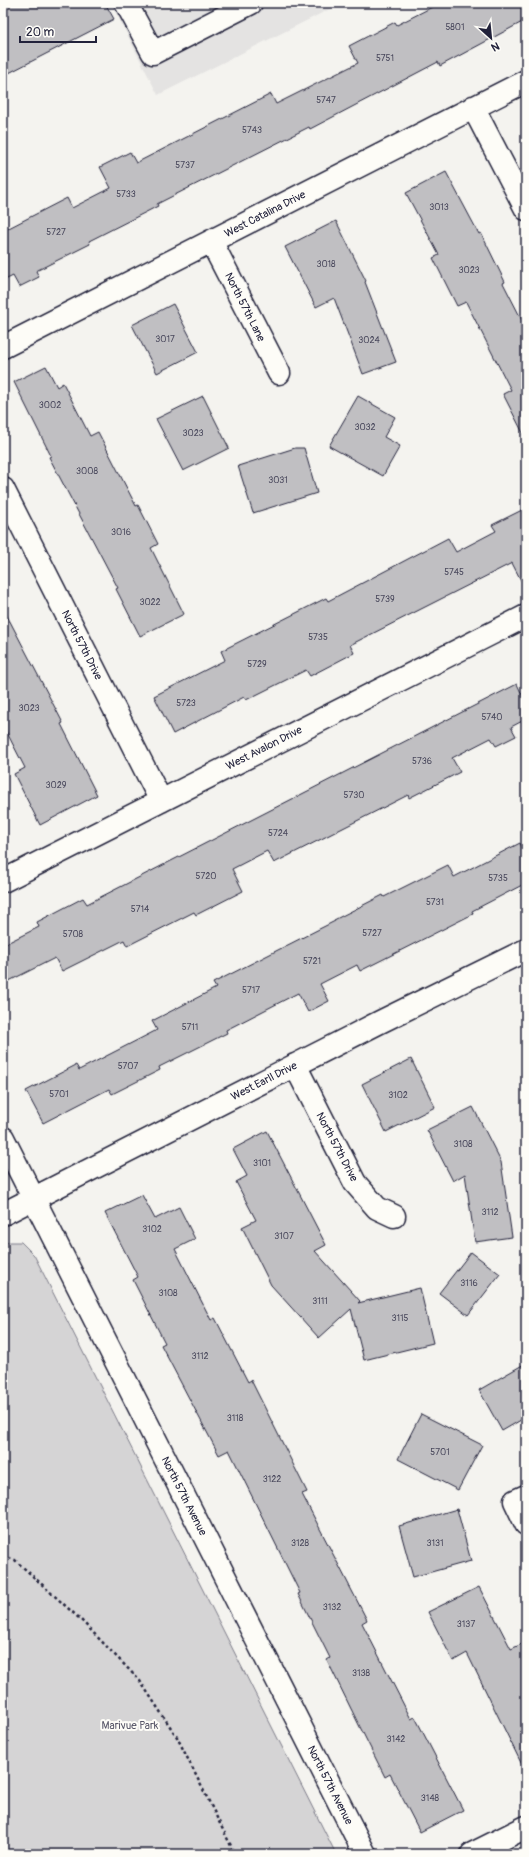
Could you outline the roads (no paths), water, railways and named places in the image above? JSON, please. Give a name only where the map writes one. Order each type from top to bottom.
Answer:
[{"type":"street","points":[[126,3],[153,53],[250,3]]},
{"type":"street","name":"West Catalina Drive","points":[[3,347],[526,81]]},
{"type":"street","points":[[473,107],[526,209]]},
{"type":"street","name":"North 57th Lane","points":[[211,241],[279,373]]},
{"type":"street","name":"North 57th Drive","points":[[3,489],[161,801]]},
{"type":"street","name":"West Avalon Drive","points":[[3,881],[526,616]]},
{"type":"street","name":"West Earll Drive","points":[[3,1214],[295,1065],[526,950]]},
{"type":"street","name":"North 57th Drive","points":[[295,1065],[355,1184],[377,1208],[394,1216]]},
{"type":"street","name":"North 57th Avenue","points":[[3,1138],[365,1854]]},
{"type":"street","points":[[520,1499],[526,1524]]},
{"type":"street","points":[[472,1854],[526,1827]]},
{"type":"park label","name":"Marivue Park","points":[[130,1725]]}]
